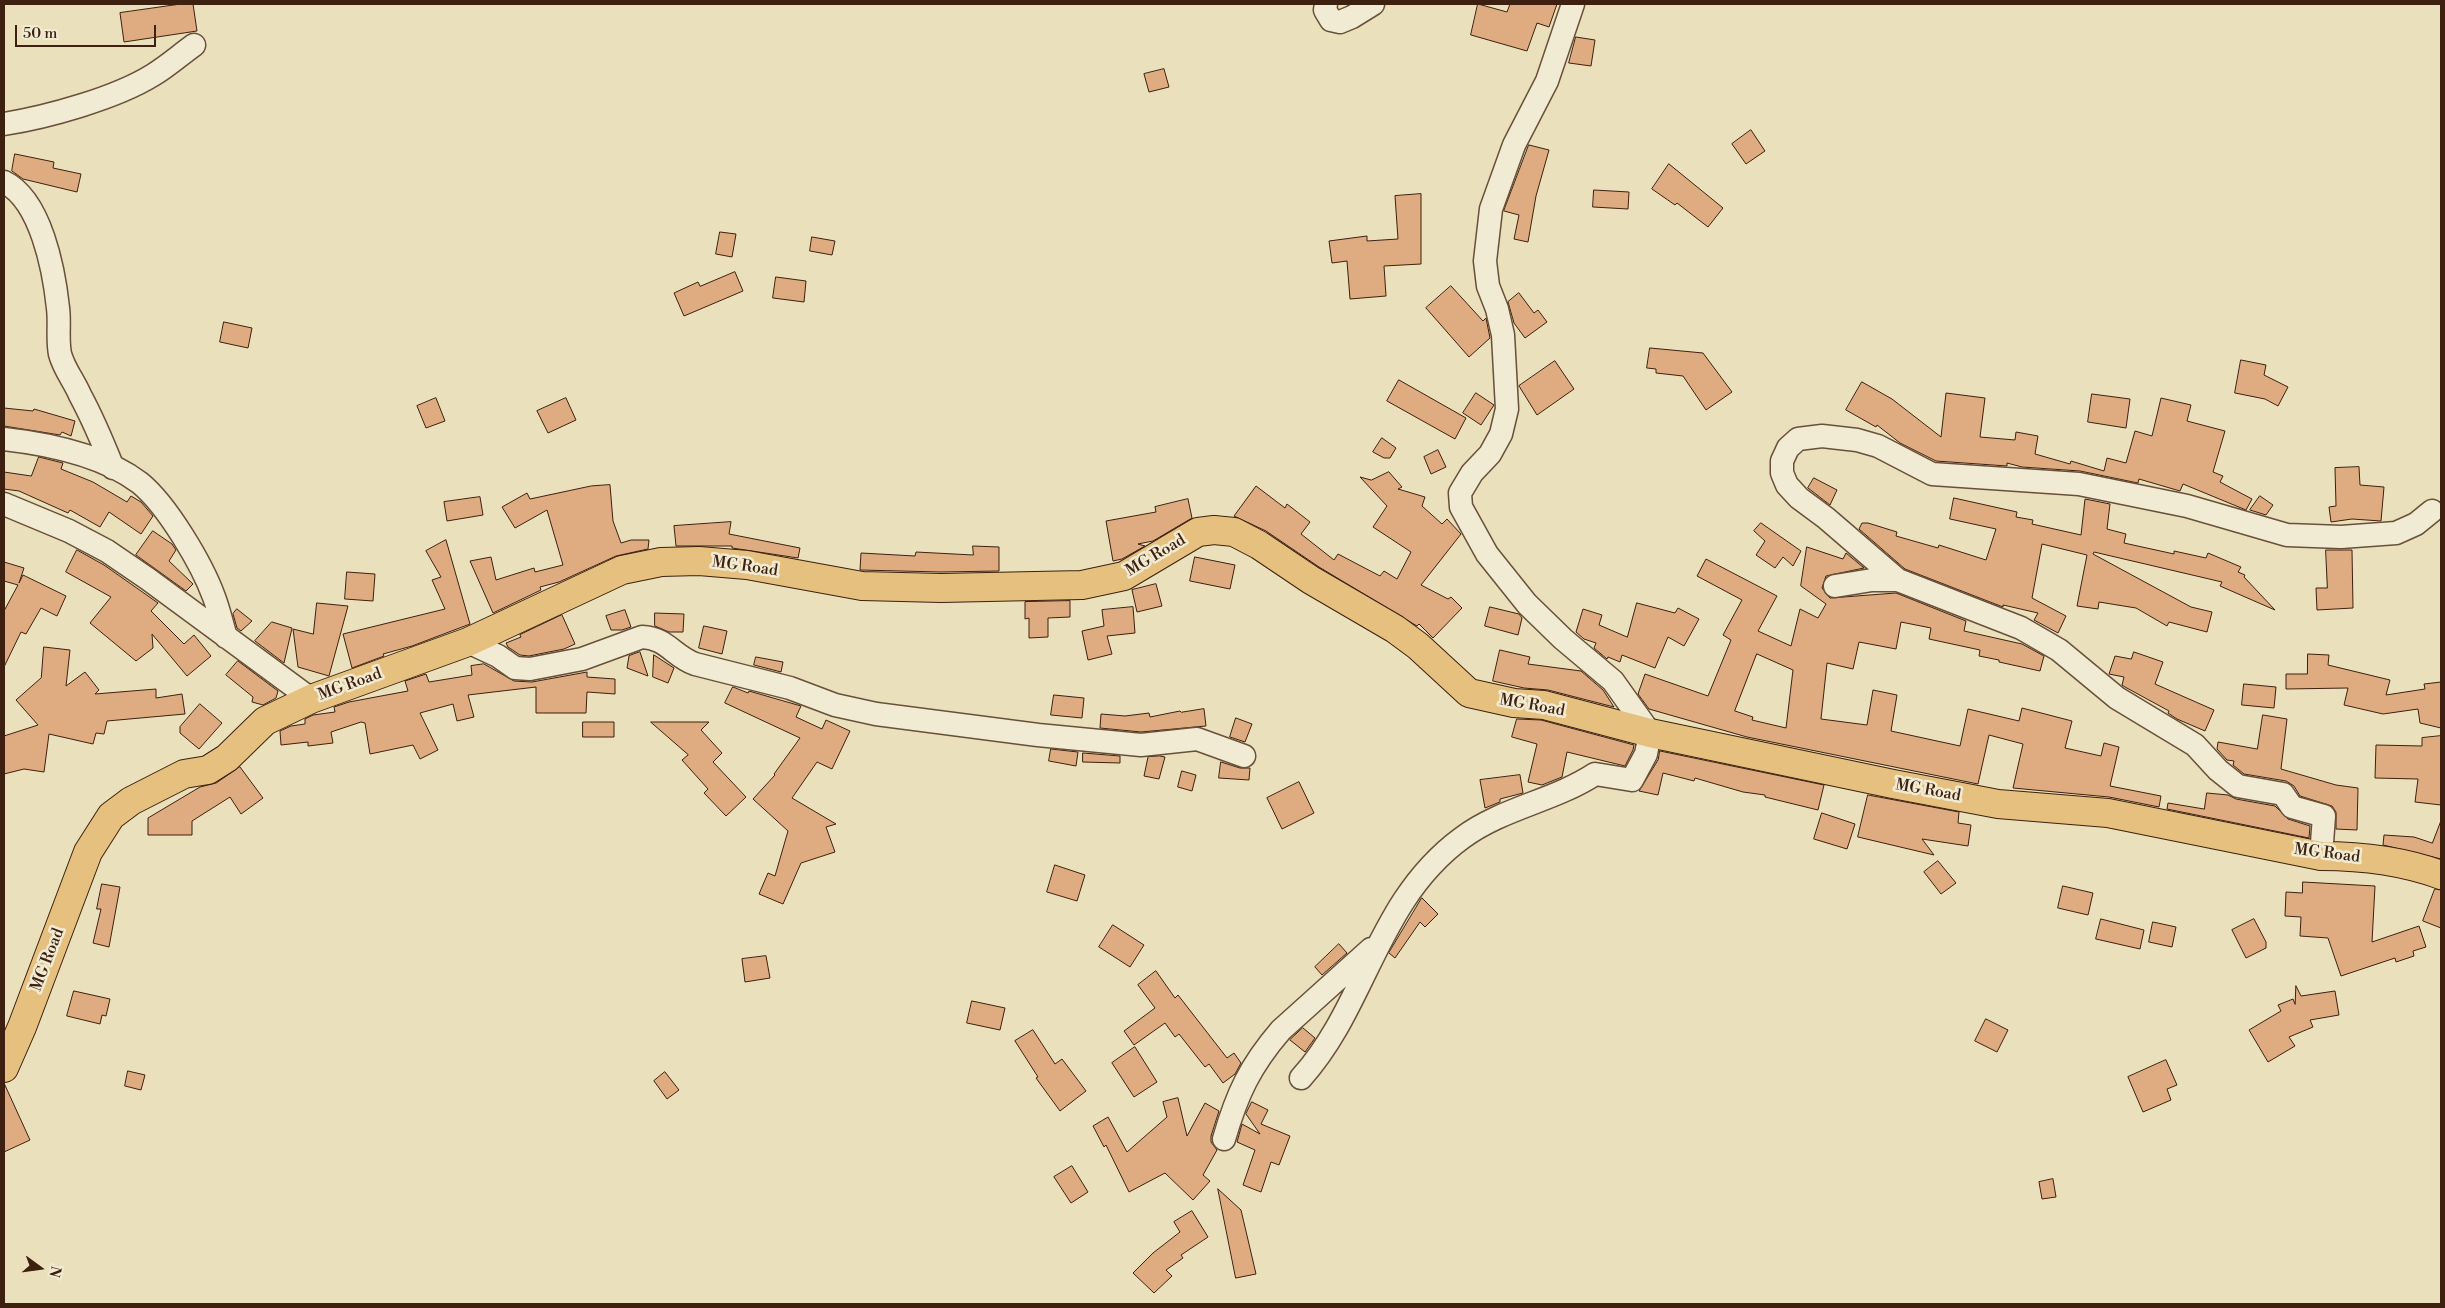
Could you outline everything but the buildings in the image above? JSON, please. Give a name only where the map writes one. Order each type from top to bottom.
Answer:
[{"type":"main road","name":"MG Road","points":[[4,1068],[22,1026],[88,852],[110,816],[131,802],[184,774],[208,770],[227,758],[265,721],[311,699],[468,642],[622,570],[661,562],[699,560],[746,565],[862,586],[941,588],[1082,585],[1124,576],[1181,540],[1198,532],[1214,530],[1234,532],[1259,545],[1311,580],[1395,629],[1418,646],[1468,693],[1514,703],[1544,705],[1650,733],[1998,804],[2108,813],[2320,856],[2351,856],[2404,865],[2441,875]]},
{"type":"street","points":[[1326,4],[1325,10],[1331,20],[1340,22],[1373,4]]},
{"type":"street","points":[[1301,1078],[1317,1060],[1344,1017],[1378,943],[1396,910],[1437,861],[1462,838],[1514,810],[1578,786],[1595,774],[1632,780],[1646,754],[1650,733],[1613,681],[1563,639],[1527,604],[1487,554],[1461,507],[1460,493],[1472,473],[1490,454],[1500,434],[1507,410],[1503,336],[1497,309],[1488,286],[1485,261],[1491,209],[1514,145],[1547,81],[1573,4]]},
{"type":"street","points":[[4,124],[80,104],[133,86],[154,74],[194,45]]},
{"type":"street","points":[[4,182],[22,197],[34,216],[46,248],[56,286],[60,353],[65,367],[97,428],[114,468]]},
{"type":"street","points":[[1898,580],[1826,518],[1799,498],[1787,485],[1782,473],[1782,461],[1788,448],[1798,440],[1822,436],[1858,440],[1878,446],[1932,474],[2079,484],[2187,506],[2286,535],[2341,537],[2396,533],[2416,524],[2432,511]]},
{"type":"street","points":[[4,439],[61,449],[114,468],[140,483],[160,503],[178,530],[214,596],[226,637]]},
{"type":"street","points":[[4,504],[69,531],[107,551],[311,699]]},
{"type":"street","points":[[1835,586],[1872,580],[1898,580],[1927,589],[1955,604],[2021,628],[2059,650],[2117,698],[2195,745],[2218,770],[2238,786],[2283,794],[2292,807],[2324,816],[2320,856]]},
{"type":"street","points":[[468,642],[498,656],[514,668],[530,669],[582,659],[642,637],[652,637],[661,641],[685,660],[694,664],[790,688],[835,705],[876,714],[1038,735],[1141,745],[1197,740],[1244,756]]},
{"type":"street","points":[[1224,1139],[1234,1104],[1252,1067],[1268,1045],[1286,1026],[1378,943]]}]
